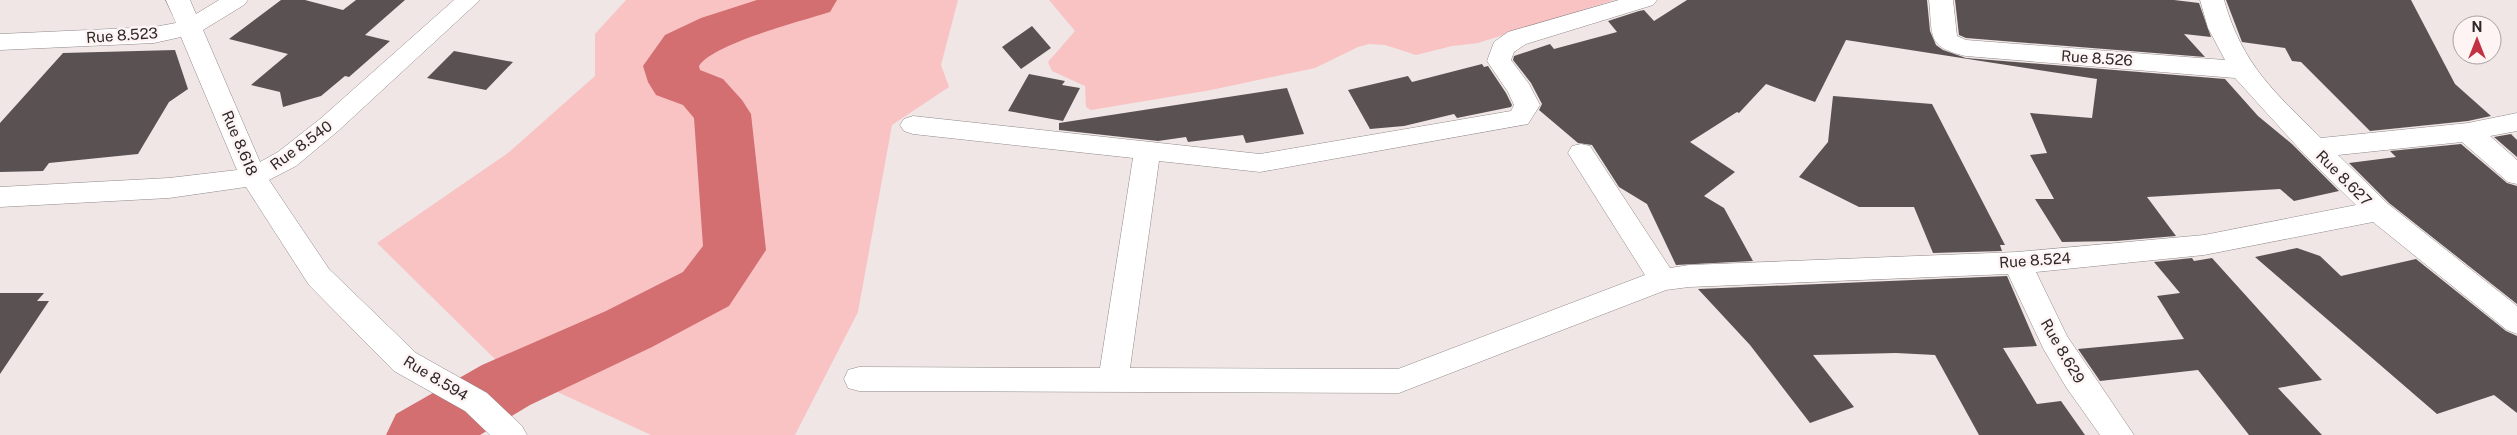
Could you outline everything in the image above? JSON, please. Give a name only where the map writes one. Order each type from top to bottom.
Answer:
[{"type":"street","name":"Rue 8.618","points":[[178,0],[253,177],[319,277]]},
{"type":"street","name":"Rue 8.523","points":[[0,42],[154,35],[191,27],[236,0]]},
{"type":"street","name":"Rue 8.540","points":[[0,197],[169,188],[253,177],[287,159],[329,125],[468,0]]},
{"type":"street","points":[[913,125],[1260,163],[1519,118],[1527,105],[1520,90],[1499,61],[1503,48],[1517,38],[1646,0]]},
{"type":"street","name":"Rue 8.526","points":[[1941,0],[1945,38],[1952,45],[1966,48],[2242,70]]},
{"type":"street","name":"Rue 8.627","points":[[2212,0],[2220,28],[2242,70],[2313,148],[2378,211],[2517,322]]},
{"type":"street","points":[[2313,148],[2468,132],[2517,122]]},
{"type":"street","points":[[2468,132],[2517,175]]},
{"type":"street","points":[[1113,380],[1147,151]]},
{"type":"street","points":[[1581,153],[1676,278]]},
{"type":"street","name":"Rue 8.524","points":[[859,379],[1399,381],[1676,278],[2017,263],[2204,245],[2378,211]]},
{"type":"street","name":"Rue 8.629","points":[[2017,263],[2055,342],[2077,378],[2118,435]]},
{"type":"street","name":"Rue 8.594","points":[[319,277],[405,362],[476,402],[511,435]]},
{"type":"shaded area","points":[[626,0],[958,0],[941,65],[949,87],[892,125],[858,312],[795,435],[651,435],[503,367],[377,243],[508,153],[595,76],[595,34]]},
{"type":"shaded area","points":[[1049,0],[1614,0],[1478,43],[1452,46],[1416,55],[1385,45],[1369,44],[1358,47],[1315,68],[1211,90],[1091,110],[1086,107],[1085,86],[1052,71],[1048,62],[1075,31]]},
{"type":"building","points":[[281,0],[305,0],[343,10],[356,0],[405,0],[365,35],[390,41],[349,77],[345,76],[321,96],[283,107],[280,92],[251,85],[288,54],[229,39]]},
{"type":"building","points":[[1687,0],[1927,0],[1930,31],[1936,45],[1943,50],[1966,58],[2225,79],[2258,116],[2292,144],[2339,191],[2294,201],[2280,189],[2147,197],[2176,236],[2116,241],[2062,242],[2035,199],[2054,199],[2030,155],[2047,153],[2030,113],[2092,118],[2097,79],[1846,40],[1815,102],[1766,84],[1739,113],[1737,112],[1690,142],[1735,172],[1704,196],[1724,208],[1753,261],[1676,265],[1647,204],[1619,187],[1592,145],[1578,143],[1539,110],[1542,104],[1531,83],[1513,60],[1514,56],[1550,44],[1554,49],[1617,32],[1608,21],[1639,11],[1644,10],[1654,21]]},
{"type":"building","points":[[1955,0],[2174,0],[2199,3],[2211,37],[2184,34],[2205,57],[1966,38],[1959,35]]},
{"type":"building","points":[[2226,0],[2411,0],[2455,84],[2491,116],[2468,121],[2370,131],[2301,62],[2292,61],[2285,48],[2242,42]]},
{"type":"building","points":[[1032,26],[1051,48],[1021,69],[1002,47]]},
{"type":"building","points":[[175,50],[188,89],[169,102],[138,154],[49,163],[43,171],[0,172],[0,123],[63,53]]},
{"type":"building","points":[[454,51],[513,62],[486,90],[427,78]]},
{"type":"building","points":[[1482,64],[1484,67],[1488,66],[1506,93],[1512,105],[1511,107],[1457,118],[1454,114],[1404,126],[1370,129],[1348,90],[1408,76],[1412,82]]},
{"type":"building","points":[[1029,74],[1065,81],[1062,85],[1080,88],[1063,121],[1008,111]]},
{"type":"building","points":[[1287,88],[1304,134],[1246,143],[1243,135],[1188,142],[1186,137],[1158,141],[1059,130],[1059,123]]},
{"type":"building","points":[[1833,96],[1932,104],[2005,245],[2000,245],[2002,251],[1933,253],[1914,207],[1859,207],[1799,177],[1828,142]]},
{"type":"building","points":[[2511,134],[2517,140],[2517,157],[2494,137]]},
{"type":"building","points":[[2461,144],[2507,183],[2517,186],[2517,304],[2389,203],[2349,163],[2396,157],[2390,151]]},
{"type":"building","points":[[2297,248],[2320,256],[2341,276],[2416,259],[2506,331],[2517,336],[2517,413],[2494,395],[2437,414],[2255,257]]},
{"type":"building","points":[[2192,258],[2194,261],[2212,258],[2322,380],[2278,388],[2322,435],[2249,435],[2198,370],[2100,381],[2078,349],[2184,339],[2157,296],[2180,293],[2154,262]]},
{"type":"building","points":[[2007,276],[2037,346],[2003,348],[2037,404],[2061,401],[2085,435],[1979,435],[1935,355],[1896,353],[1813,355],[1854,407],[1810,423],[1750,345],[1698,289]]},
{"type":"building","points":[[0,293],[44,293],[37,301],[49,301],[0,374]]},
{"type":"waterway","points":[[421,435],[506,385],[629,329],[706,289],[735,250],[722,114],[703,92],[676,82],[671,66],[684,47],[720,30],[811,0]]}]
